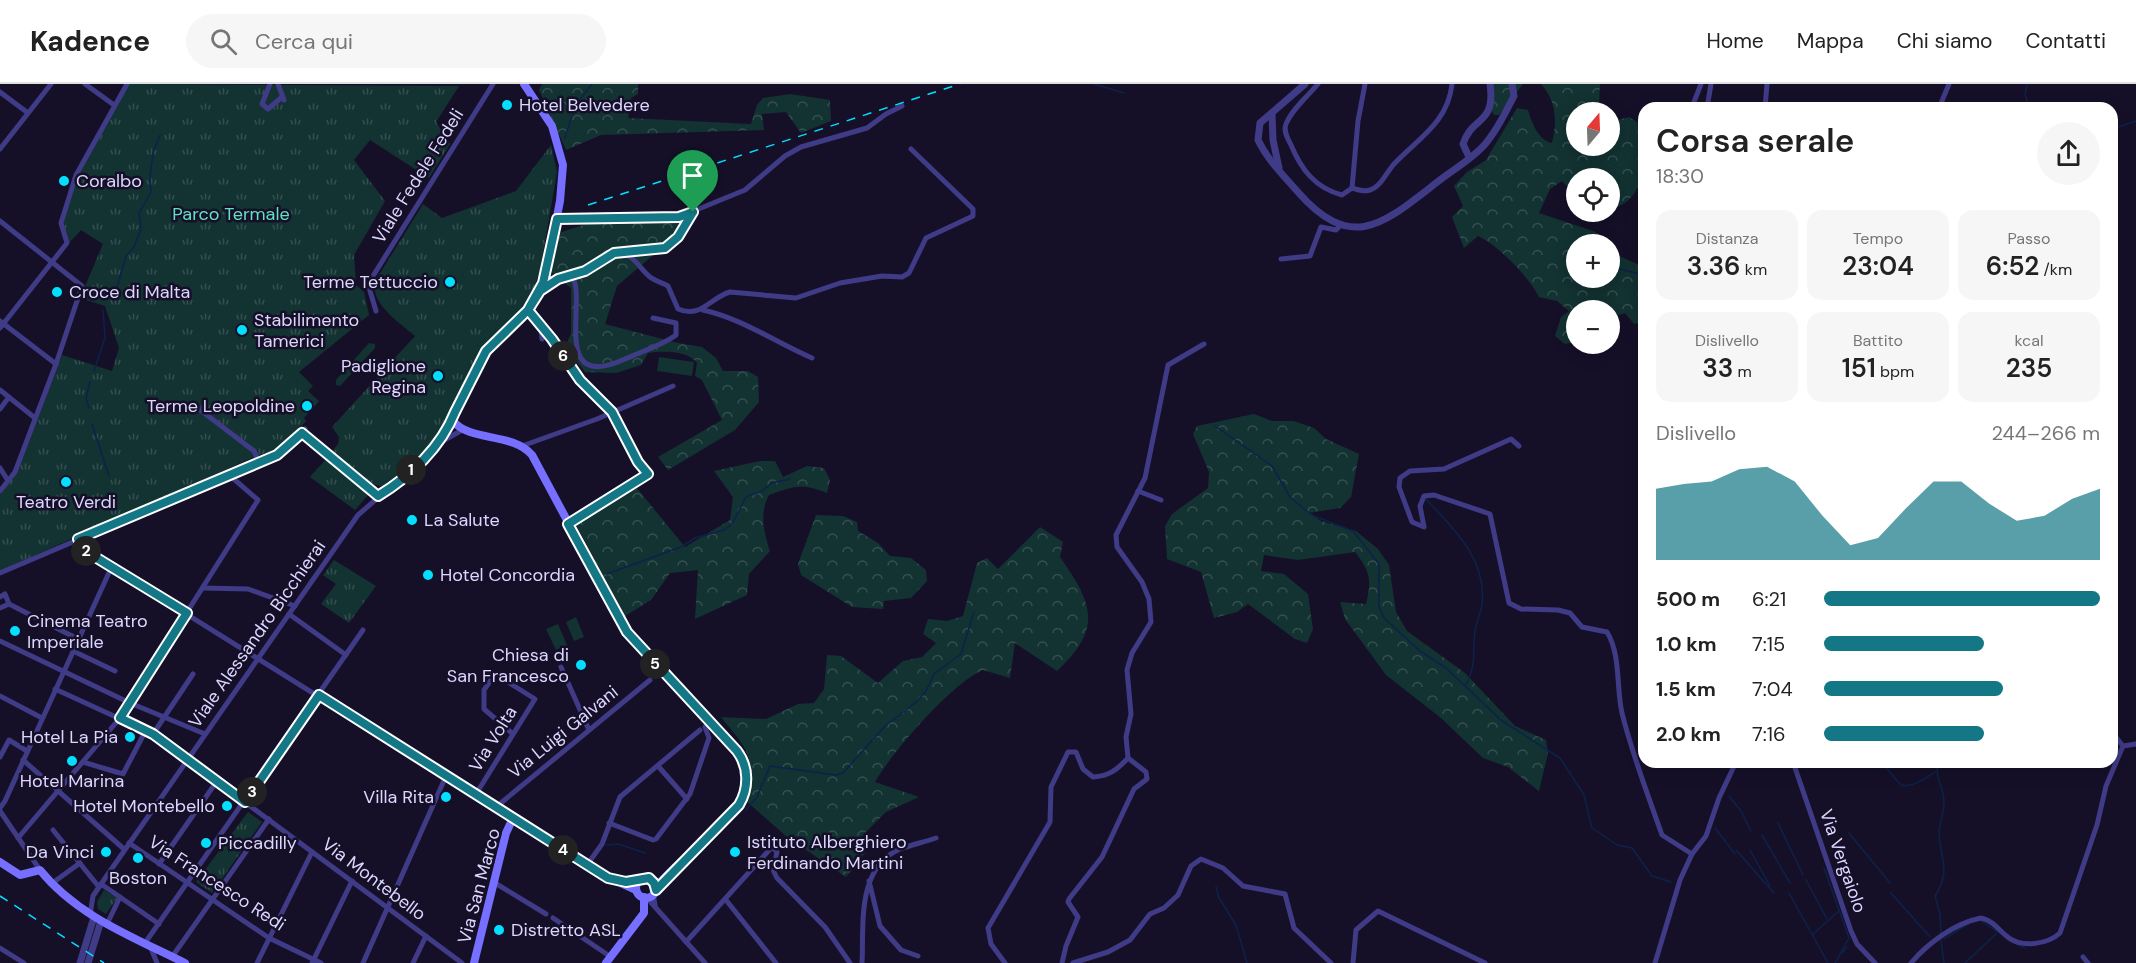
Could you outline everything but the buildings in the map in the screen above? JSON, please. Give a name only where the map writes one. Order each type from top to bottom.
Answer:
[{"type":"main road","points":[[524,84],[547,116],[560,151],[563,178],[557,219],[540,291],[528,310],[486,351],[455,412],[453,422],[464,429],[522,446],[537,463],[627,632],[742,759],[746,776],[744,795],[736,809],[650,895]]},
{"type":"main road","points":[[513,818],[608,878],[650,895]]},
{"type":"main road","name":"Via San Marco","points":[[474,963],[507,833],[513,818]]},
{"type":"main road","points":[[0,862],[20,875],[40,870],[51,884],[98,919],[185,963]]},
{"type":"main road","points":[[608,878],[626,882],[668,876]]},
{"type":"main road","points":[[609,960],[644,913],[654,883],[649,878]]},
{"type":"main road","points":[[636,890],[639,880]]},
{"type":"street","points":[[0,149],[51,84]]},
{"type":"street","points":[[85,84],[114,105]]},
{"type":"street","points":[[56,364],[1,324],[66,243],[61,223],[76,175],[127,84]]},
{"type":"street","points":[[270,84],[262,104],[268,109],[283,99],[278,84]]},
{"type":"street","name":"Viale Fedele Fedeli","points":[[376,311],[368,284],[493,84]]},
{"type":"street","points":[[1305,84],[1260,123],[1257,138],[1279,171],[1315,212],[1341,225],[1359,227],[1383,222],[1403,210],[1486,144],[1514,96],[1512,84]]},
{"type":"street","points":[[1318,84],[1290,117],[1285,125],[1285,133],[1304,171],[1311,179],[1342,195],[1352,188],[1359,114],[1366,84]]},
{"type":"street","points":[[1352,188],[1361,191],[1378,186],[1396,162],[1433,128],[1445,110],[1452,84],[1444,84]]},
{"type":"street","points":[[1469,157],[1463,144],[1487,115],[1492,99],[1490,84]]},
{"type":"street","points":[[1694,102],[1701,84]]},
{"type":"street","points":[[1708,102],[1711,84]]},
{"type":"street","points":[[1766,102],[1767,84]]},
{"type":"street","points":[[1942,102],[1949,84]]},
{"type":"street","points":[[0,92],[28,113]]},
{"type":"street","points":[[557,219],[679,217],[751,186],[790,152],[867,128],[902,106]]},
{"type":"street","points":[[1272,114],[1273,140],[1279,171]]},
{"type":"street","points":[[703,310],[721,294],[730,292],[796,298],[840,283],[882,276],[902,277],[909,273],[926,237],[973,216],[973,208],[911,149]]},
{"type":"street","points":[[540,291],[558,279],[572,276],[609,256],[665,248],[678,237],[693,212]]},
{"type":"street","points":[[0,221],[82,286],[56,364],[15,472],[0,491]]},
{"type":"street","points":[[1281,259],[1310,256],[1321,226],[1336,230],[1341,225]]},
{"type":"street","points":[[623,253],[640,263],[651,278],[668,286],[679,311],[703,310],[754,327],[780,344],[812,358]]},
{"type":"street","points":[[572,276],[576,285],[577,345],[580,355],[588,363],[607,367],[676,335],[676,323],[653,318]]},
{"type":"street","points":[[528,310],[580,380],[612,412],[638,462],[648,474],[568,524]]},
{"type":"street","points":[[541,325],[542,339]]},
{"type":"street","points":[[1062,963],[1065,946],[1078,917],[1068,902],[1069,899],[1101,857],[1134,789],[1148,779],[1146,772],[1128,758],[1126,737],[1131,714],[1127,670],[1132,653],[1151,622],[1149,599],[1142,582],[1117,547],[1116,535],[1145,478],[1168,365],[1204,344]]},
{"type":"street","points":[[522,446],[673,386]]},
{"type":"street","points":[[0,390],[35,418]]},
{"type":"street","points":[[0,409],[9,397]]},
{"type":"street","points":[[195,406],[254,451],[259,462]]},
{"type":"street","points":[[440,442],[453,422]]},
{"type":"street","points":[[440,442],[464,429]]},
{"type":"street","points":[[0,573],[277,455],[304,431],[378,496]]},
{"type":"street","points":[[1519,446],[1511,439],[1444,469],[1410,471],[1405,474],[1400,478],[1399,487],[1412,522],[1424,527],[1420,506],[1424,496],[1434,495],[1490,514],[1509,603],[1521,609],[1558,610],[1570,614],[1582,627],[1607,632],[1613,642],[1617,686],[1623,716],[1638,762]]},
{"type":"street","name":"Viale Alessandro Bicchierai","points":[[98,919],[93,897],[100,885],[358,515],[440,442]]},
{"type":"street","points":[[0,468],[8,479]]},
{"type":"street","points":[[18,838],[120,718],[258,500],[228,474]]},
{"type":"street","points":[[1138,491],[1161,500]]},
{"type":"street","points":[[78,539],[87,552],[513,818]]},
{"type":"street","points":[[40,870],[0,809],[6,801],[112,566]]},
{"type":"street","points":[[203,588],[248,590],[294,606]]},
{"type":"street","points":[[0,597],[5,594],[9,604],[78,639]]},
{"type":"street","points":[[0,608],[9,604]]},
{"type":"street","points":[[289,614],[346,655]]},
{"type":"street","points":[[157,963],[148,944],[159,924],[363,630]]},
{"type":"street","points":[[0,641],[130,703],[205,734]]},
{"type":"street","points":[[73,651],[115,671]]},
{"type":"street","points":[[561,667],[589,730]]},
{"type":"street","points":[[153,734],[193,674]]},
{"type":"street","name":"Via Volta","points":[[476,794],[535,699],[499,674],[495,674],[484,690],[484,709],[513,734]]},
{"type":"street","name":"Via Luigi Galvani","points":[[496,807],[650,680]]},
{"type":"street","points":[[56,689],[146,730],[188,759]]},
{"type":"street","points":[[0,696],[42,718]]},
{"type":"street","points":[[609,824],[655,840],[687,799],[709,738],[705,728],[710,723]]},
{"type":"street","points":[[83,762],[123,774],[146,730]]},
{"type":"street","points":[[587,865],[602,844],[620,797],[700,730]]},
{"type":"street","points":[[2118,740],[2123,746]]},
{"type":"street","points":[[0,757],[9,741],[27,751]]},
{"type":"street","points":[[2123,746],[2136,744]]},
{"type":"street","points":[[2118,755],[2123,746]]},
{"type":"street","points":[[1005,963],[991,944],[988,928],[1050,822],[1051,787],[1068,752],[1076,752],[1083,769],[1093,777],[1105,776],[1119,768],[1128,758]]},
{"type":"street","name":"Via Montebello","points":[[188,759],[462,963]]},
{"type":"street","points":[[23,760],[124,849]]},
{"type":"street","points":[[658,766],[687,799]]},
{"type":"street","points":[[1640,768],[1662,836],[1692,854]]},
{"type":"street","points":[[1655,963],[1674,894],[1692,854],[1706,836],[1719,798],[1733,768]]},
{"type":"street","name":"Via Vergaiolo","points":[[1795,768],[1851,931],[1857,944],[1875,963]]},
{"type":"street","points":[[1911,963],[1923,949],[1948,932],[1981,918],[1992,922],[2011,940],[2031,944],[2051,940],[2060,933],[2097,825],[2113,768]]},
{"type":"street","points":[[363,963],[446,776]]},
{"type":"street","points":[[159,864],[217,781]]},
{"type":"street","points":[[172,957],[269,819]]},
{"type":"street","points":[[53,830],[100,885],[159,924]]},
{"type":"street","points":[[862,963],[865,893],[869,881],[890,855],[936,838]]},
{"type":"street","name":"Via Francesco Redi","points":[[129,843],[269,938],[321,963]]},
{"type":"street","points":[[686,942],[772,847],[777,852],[773,870],[777,878],[825,927],[850,963]]},
{"type":"street","points":[[257,963],[312,852]]},
{"type":"street","points":[[1073,963],[1108,952],[1130,940],[1150,914],[1164,908],[1178,895],[1191,866],[1201,859],[1223,868],[1243,886],[1285,894],[1294,928],[1331,963]]},
{"type":"street","points":[[51,884],[80,863]]},
{"type":"street","points":[[313,961],[352,881]]},
{"type":"street","points":[[869,881],[880,926],[901,950],[918,956]]},
{"type":"street","points":[[495,883],[546,914]]},
{"type":"street","points":[[650,895],[655,906],[705,963]]},
{"type":"street","points":[[80,963],[98,919],[120,897]]},
{"type":"street","points":[[726,900],[776,963]]},
{"type":"street","points":[[1353,963],[1356,930],[1378,911],[1485,963]]},
{"type":"street","points":[[553,918],[609,960]]},
{"type":"street","points":[[88,963],[98,919]]},
{"type":"street","points":[[413,963],[426,936]]},
{"type":"street","points":[[0,948],[24,963]]},
{"type":"street","points":[[2083,957],[2088,963]]},
{"type":"green space","name":"Parco Termale","points":[[129,84],[459,86],[436,122],[450,144],[429,178],[370,140],[354,160],[385,201],[354,255],[356,285],[364,292],[369,315],[299,372],[313,386],[308,391],[319,401],[294,434],[272,451],[256,456],[0,571],[0,494],[18,471],[62,355],[112,371],[119,348],[105,306],[80,298],[103,244],[81,230],[69,243],[63,222],[78,176]]},
{"type":"green space","points":[[542,84],[638,84],[638,94],[631,98],[628,118],[751,124],[757,105],[763,98],[790,94],[830,100],[831,121],[801,133],[786,112],[762,114],[764,130],[601,135],[566,150],[539,90]]},
{"type":"green space","points":[[1493,84],[1523,84],[1499,115],[1494,115],[1492,111]]},
{"type":"green space","points":[[1541,84],[1600,84],[1599,102],[1566,102],[1566,156],[1620,156],[1620,119],[1629,117],[1637,122],[1638,186],[1632,196],[1620,205],[1620,168],[1566,168],[1566,185],[1562,181],[1550,189],[1539,213],[1598,234],[1566,234],[1566,288],[1620,288],[1620,256],[1638,264],[1638,323],[1634,324],[1625,313],[1620,315],[1620,300],[1566,300],[1566,308],[1557,301],[1539,297],[1512,262],[1478,236],[1464,248],[1452,217],[1463,206],[1454,186],[1467,172],[1486,160],[1517,108],[1528,110],[1539,135],[1552,143],[1555,127],[1553,105]]},
{"type":"green space","points":[[551,145],[557,172],[540,271],[529,301],[484,348],[435,441],[385,487],[367,483],[330,454],[338,444],[339,437],[332,427],[415,336],[382,306],[374,283],[423,204],[442,218],[516,191]]},
{"type":"green space","points":[[685,218],[672,239],[617,286],[605,324],[702,347],[716,358],[723,371],[748,371],[758,377],[759,402],[735,430],[668,470],[658,457],[722,420],[702,380],[695,376],[697,363],[681,354],[654,352],[648,353],[641,365],[616,373],[585,372],[571,355],[567,343],[571,333],[571,288],[549,270],[559,233],[592,222],[644,222]]},
{"type":"green space","points":[[1566,313],[1565,344],[1555,336],[1561,317]]},
{"type":"green space","points":[[369,343],[375,344],[375,348],[340,386],[336,385],[336,380]]},
{"type":"green space","points":[[659,357],[694,362],[692,376],[657,371]]},
{"type":"green space","points":[[1254,414],[1272,421],[1294,421],[1314,428],[1326,439],[1359,454],[1351,497],[1340,508],[1309,513],[1321,521],[1356,531],[1378,549],[1389,565],[1396,612],[1407,631],[1465,673],[1515,726],[1546,740],[1548,753],[1539,791],[1508,767],[1483,758],[1441,718],[1386,675],[1345,619],[1340,602],[1366,604],[1369,588],[1367,570],[1355,552],[1298,560],[1264,555],[1261,571],[1284,574],[1308,594],[1313,629],[1307,643],[1295,639],[1248,604],[1237,612],[1214,618],[1201,572],[1167,559],[1165,526],[1172,514],[1208,488],[1209,472],[1193,434],[1197,426]]},
{"type":"green space","points":[[328,457],[370,493],[355,510],[310,477]]},
{"type":"green space","points":[[760,461],[775,461],[783,477],[807,466],[824,468],[830,480],[827,493],[798,487],[769,495],[763,516],[770,551],[749,574],[747,595],[695,619],[698,570],[670,573],[651,600],[625,616],[575,523],[636,487],[685,547],[730,520],[733,497],[714,471]]},
{"type":"green space","points":[[816,515],[843,516],[857,522],[858,531],[878,543],[890,556],[911,558],[926,570],[927,581],[911,598],[884,601],[883,609],[852,607],[801,575],[798,564]]},
{"type":"green space","points":[[1040,527],[1063,542],[1060,557],[1086,602],[1087,628],[1082,642],[1057,671],[1015,643],[1010,678],[983,670],[970,677],[940,703],[908,737],[875,782],[919,797],[886,812],[856,842],[865,853],[846,877],[787,837],[746,801],[750,773],[748,755],[721,717],[766,719],[798,704],[814,703],[824,689],[827,655],[841,656],[878,683],[903,661],[922,657],[936,643],[923,634],[928,619],[947,621],[963,616],[977,563],[987,558],[998,569]]},
{"type":"green space","points":[[334,560],[376,586],[349,623],[321,604],[336,584],[323,575]]},
{"type":"green space","points":[[576,617],[584,637],[574,641],[566,622]]},
{"type":"green space","points":[[558,624],[567,645],[556,650],[546,629]]},
{"type":"green space","points":[[248,812],[262,822],[212,893],[196,882]]},
{"type":"green space","points":[[104,890],[117,898],[106,914],[98,909],[97,902]]},
{"type":"waterway","points":[[565,138],[575,106],[592,84]]},
{"type":"waterway","points":[[1094,84],[1124,93]]},
{"type":"waterway","points":[[2027,84],[2025,95],[2028,102]]},
{"type":"waterway","points":[[2118,127],[2136,121]]},
{"type":"waterway","points":[[116,291],[126,256],[134,247],[141,229],[139,213],[151,192],[153,153],[160,135]]},
{"type":"waterway","points":[[1620,269],[1638,274]]},
{"type":"waterway","points":[[94,371],[105,338],[103,310]]},
{"type":"waterway","points":[[89,408],[86,399],[90,381]]},
{"type":"waterway","points":[[92,424],[109,476]]},
{"type":"waterway","points":[[1215,426],[1272,466],[1290,497],[1304,509],[1314,516],[1353,531],[1379,564],[1379,607],[1384,618],[1420,651],[1446,668],[1501,720],[1560,758],[1584,795],[1592,828],[1617,845],[1632,848],[1652,876],[1671,882]]},
{"type":"waterway","points":[[607,574],[681,547],[695,538],[724,530],[732,524],[746,497],[762,491],[772,483],[790,479]]},
{"type":"waterway","points":[[1425,498],[1466,545],[1479,573],[1482,604],[1476,624],[1473,664],[1466,685]]},
{"type":"waterway","points":[[746,810],[757,797],[770,766],[836,775],[843,773],[885,726],[915,703],[926,691],[934,674],[961,654],[974,612]]},
{"type":"waterway","points":[[1886,768],[1901,785],[1906,786],[1915,784],[1936,771]]},
{"type":"waterway","points":[[1937,768],[1944,802],[1939,834],[1944,872],[1935,896],[1940,914],[1941,935]]},
{"type":"waterway","points":[[1729,796],[1741,811],[1751,831]]},
{"type":"waterway","points":[[1778,823],[1803,875]]},
{"type":"waterway","points":[[1715,828],[1735,854]]},
{"type":"waterway","points":[[1849,833],[1890,883]]},
{"type":"waterway","points":[[1762,835],[1790,883]]},
{"type":"waterway","points":[[606,845],[618,844],[645,853]]},
{"type":"waterway","points":[[1736,850],[1774,893]]},
{"type":"waterway","points":[[1750,850],[1770,886]]},
{"type":"waterway","points":[[1824,868],[1849,938],[1835,963]]},
{"type":"waterway","points":[[1806,880],[1827,919]]},
{"type":"waterway","points":[[1216,887],[1219,898],[1236,925],[1247,963]]},
{"type":"waterway","points":[[1890,892],[1930,937]]},
{"type":"waterway","points":[[1789,893],[1828,963]]},
{"type":"waterway","points":[[1813,934],[1839,911]]},
{"type":"waterway","points":[[1981,921],[1999,933]]},
{"type":"waterway","points":[[1944,939],[1968,924]]},
{"type":"waterway","points":[[1965,963],[1996,934]]},
{"type":"waterway","points":[[1941,940],[1944,963]]},
{"type":"waterway","points":[[2008,940],[2025,948]]},
{"type":"waterway","points":[[1842,953],[1847,947]]},
{"type":"railway","points":[[588,205],[960,84]]},
{"type":"railway","points":[[0,896],[104,963]]},
{"type":"place","name":"Hotel Belvedere","points":[[507,105]]},
{"type":"place","name":"Coralbo","points":[[64,181]]},
{"type":"place","name":"Terme Tettuccio","points":[[450,282]]},
{"type":"place","name":"Croce di Malta","points":[[57,292]]},
{"type":"place","name":"Stabilimento Tamerici","points":[[242,330]]},
{"type":"place","name":"Padiglione Regina","points":[[438,376]]},
{"type":"place","name":"Terme Leopoldine","points":[[307,406]]},
{"type":"place","name":"Teatro Verdi","points":[[66,482]]},
{"type":"place","name":"La Salute","points":[[412,520]]},
{"type":"place","name":"Hotel Concordia","points":[[428,575]]},
{"type":"place","name":"Cinema Teatro Imperiale","points":[[15,631]]},
{"type":"place","name":"Chiesa di San Francesco","points":[[581,665]]},
{"type":"place","name":"Hotel La Pia","points":[[130,737]]},
{"type":"place","name":"Hotel Marina","points":[[72,761]]},
{"type":"place","name":"Villa Rita","points":[[446,797]]},
{"type":"place","name":"Hotel Montebello","points":[[227,806]]},
{"type":"place","name":"Piccadilly","points":[[206,843]]},
{"type":"place","name":"Da Vinci","points":[[106,852]]},
{"type":"place","name":"Istituto Alberghiero Ferdinando Martini","points":[[735,852]]},
{"type":"place","name":"Boston","points":[[138,858]]},
{"type":"place","name":"Distretto ASL","points":[[499,930]]},
{"type":"route","points":[[693,212],[678,237],[665,248],[655,251],[614,253],[585,271],[558,279],[540,291],[528,310],[486,351],[455,412],[453,422],[440,442],[389,489],[378,496],[302,433],[277,455],[78,539],[87,552],[187,613],[120,718],[153,734],[245,802],[319,695],[608,878],[626,882],[649,878],[656,886],[656,890],[736,809],[744,795],[746,770],[737,751],[627,632],[568,524],[648,474],[638,462],[612,412],[580,380],[552,339],[528,310],[537,298],[540,291],[543,283],[557,219],[679,217],[693,212]]}]
